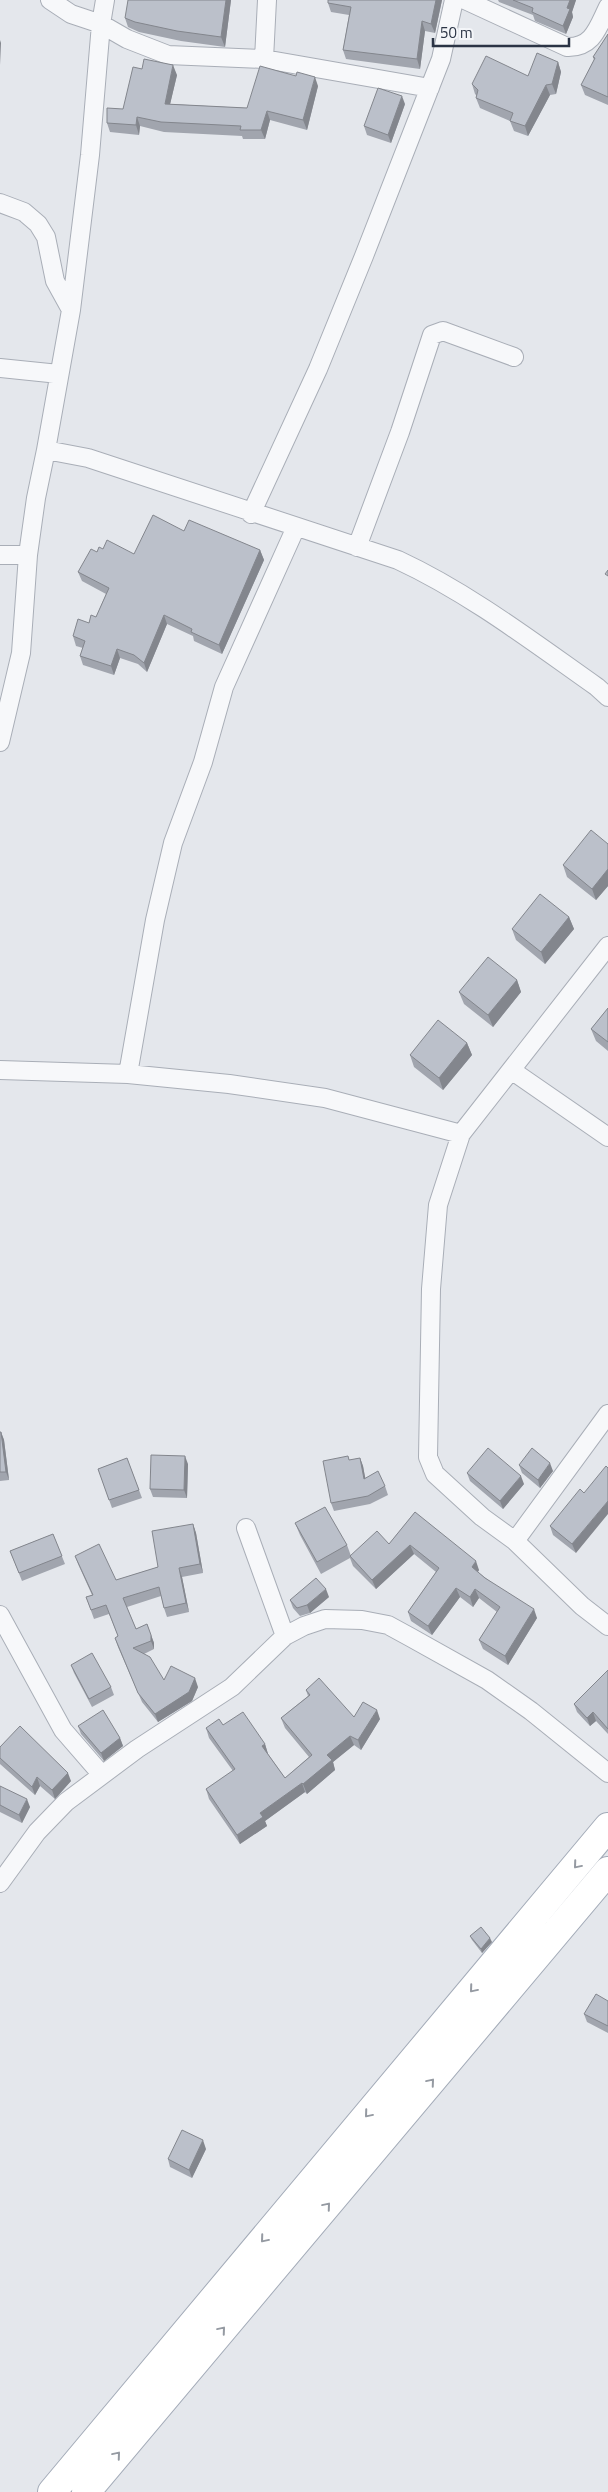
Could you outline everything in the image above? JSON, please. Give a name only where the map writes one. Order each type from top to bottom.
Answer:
[{"type":"main road","points":[[52,2492],[608,1827]]},
{"type":"main road","points":[[86,2492],[608,1871]]},
{"type":"street","points":[[50,0],[70,14],[101,24],[127,39],[168,55],[264,59],[430,88]]},
{"type":"street","points":[[0,742],[20,653],[28,555],[36,498],[70,310],[90,155],[101,24],[106,0]]},
{"type":"street","points":[[264,59],[267,0]]},
{"type":"street","points":[[251,514],[318,369],[430,88],[441,59],[454,0]]},
{"type":"street","points":[[465,0],[567,47],[585,45],[596,31],[608,7]]},
{"type":"street","points":[[0,203],[24,212],[38,224],[46,237],[55,281],[70,310]]},
{"type":"street","points":[[357,547],[400,432],[432,335],[443,331],[514,357]]},
{"type":"street","points":[[0,368],[59,374]]},
{"type":"street","points":[[46,450],[88,458],[251,514],[398,560],[428,574],[504,623],[597,687],[608,697]]},
{"type":"street","points":[[128,1074],[155,920],[174,843],[203,762],[224,687],[296,527]]},
{"type":"street","points":[[0,555],[28,555]]},
{"type":"street","points":[[608,946],[461,1134],[438,1204],[431,1289],[428,1457],[435,1474],[482,1517],[515,1541],[582,1606],[608,1626]]},
{"type":"street","points":[[0,1070],[128,1074],[230,1084],[325,1098],[461,1134]]},
{"type":"street","points":[[511,1070],[608,1136]]},
{"type":"street","points":[[515,1541],[608,1414]]},
{"type":"street","points":[[246,1528],[286,1636]]},
{"type":"street","points":[[0,1883],[36,1832],[66,1802],[137,1749],[232,1686],[286,1636],[304,1626],[325,1619],[362,1620],[388,1625],[487,1680],[531,1711],[608,1773]]},
{"type":"street","points":[[2,1624],[63,1730],[102,1775]]},
{"type":"building","points":[[128,0],[226,0],[221,37],[177,31],[135,22],[125,18]]},
{"type":"building","points":[[328,0],[436,0],[431,24],[422,21],[417,59],[343,50],[351,7],[328,3]]},
{"type":"building","points":[[513,0],[570,0],[567,8],[570,9],[563,26],[532,12],[533,8]]},
{"type":"building","points":[[608,34],[608,97],[581,85],[595,58],[593,57]]},
{"type":"building","points":[[537,53],[558,62],[552,84],[546,85],[525,126],[510,121],[513,113],[476,98],[478,90],[472,84],[486,56],[528,76]]},
{"type":"building","points":[[144,59],[173,65],[165,104],[247,108],[260,66],[296,76],[297,72],[315,77],[303,120],[267,111],[261,130],[240,130],[241,126],[161,122],[137,117],[136,125],[107,123],[107,108],[123,109],[133,67],[142,69]]},
{"type":"building","points":[[378,88],[402,96],[388,135],[364,126]]},
{"type":"building","points":[[153,515],[184,531],[189,520],[260,550],[219,645],[191,632],[192,629],[164,615],[144,663],[134,655],[117,649],[111,666],[80,656],[85,641],[73,636],[78,619],[89,623],[91,615],[96,617],[109,588],[78,572],[91,549],[97,552],[99,547],[103,549],[107,540],[134,554]]},
{"type":"building","points":[[591,830],[608,844],[608,869],[592,889],[563,865]]},
{"type":"building","points":[[540,894],[569,917],[541,952],[512,929]]},
{"type":"building","points":[[488,957],[517,980],[488,1015],[459,992]]},
{"type":"building","points":[[608,1008],[608,1042],[591,1029]]},
{"type":"building","points":[[438,1020],[467,1043],[439,1078],[410,1055]]},
{"type":"building","points":[[1,1432],[6,1472],[0,1472]]},
{"type":"building","points":[[488,1448],[521,1476],[500,1501],[467,1473]]},
{"type":"building","points":[[532,1448],[550,1463],[538,1480],[519,1465]]},
{"type":"building","points":[[151,1455],[185,1456],[184,1490],[150,1489]]},
{"type":"building","points":[[348,1456],[349,1460],[360,1458],[364,1479],[378,1471],[385,1486],[368,1496],[331,1503],[323,1461]]},
{"type":"building","points":[[127,1458],[139,1490],[109,1500],[98,1469]]},
{"type":"building","points":[[606,1466],[608,1468],[608,1501],[572,1544],[550,1526],[580,1489],[584,1493]]},
{"type":"building","points":[[325,1507],[347,1545],[317,1562],[295,1523]]},
{"type":"building","points":[[415,1512],[476,1561],[472,1567],[485,1578],[534,1609],[505,1656],[479,1640],[500,1607],[475,1589],[470,1597],[456,1588],[428,1626],[408,1612],[439,1568],[410,1545],[372,1580],[350,1556],[377,1531],[389,1544]]},
{"type":"building","points":[[193,1524],[200,1564],[179,1568],[186,1603],[164,1608],[159,1587],[123,1598],[136,1629],[147,1624],[151,1635],[151,1641],[133,1648],[150,1657],[164,1680],[171,1666],[195,1678],[189,1692],[155,1714],[138,1693],[115,1638],[118,1636],[106,1605],[91,1610],[86,1597],[93,1595],[75,1556],[99,1544],[116,1580],[158,1567],[152,1531]]},
{"type":"building","points":[[53,1534],[62,1556],[19,1573],[10,1551]]},
{"type":"building","points":[[316,1578],[326,1589],[307,1605],[297,1608],[290,1600]]},
{"type":"building","points":[[92,1653],[111,1687],[89,1699],[71,1665]]},
{"type":"building","points":[[608,1670],[608,1729],[593,1712],[587,1718],[574,1704]]},
{"type":"building","points":[[319,1678],[354,1717],[363,1702],[377,1710],[358,1740],[350,1736],[327,1755],[332,1760],[303,1784],[260,1813],[263,1817],[237,1835],[206,1789],[235,1769],[206,1728],[219,1719],[223,1725],[243,1712],[265,1744],[262,1746],[285,1778],[312,1755],[281,1718],[310,1695],[306,1690]]},
{"type":"building","points":[[103,1710],[120,1738],[101,1753],[78,1726]]},
{"type":"building","points":[[20,1726],[68,1773],[52,1790],[37,1777],[32,1787],[0,1758],[0,1747]]},
{"type":"building","points":[[0,1786],[27,1799],[19,1815],[0,1805]]},
{"type":"building","points":[[481,1927],[490,1938],[481,1949],[470,1936]]},
{"type":"building","points":[[596,1994],[608,2001],[608,2026],[584,2014]]},
{"type":"building","points":[[182,2130],[203,2140],[189,2170],[168,2159]]}]
